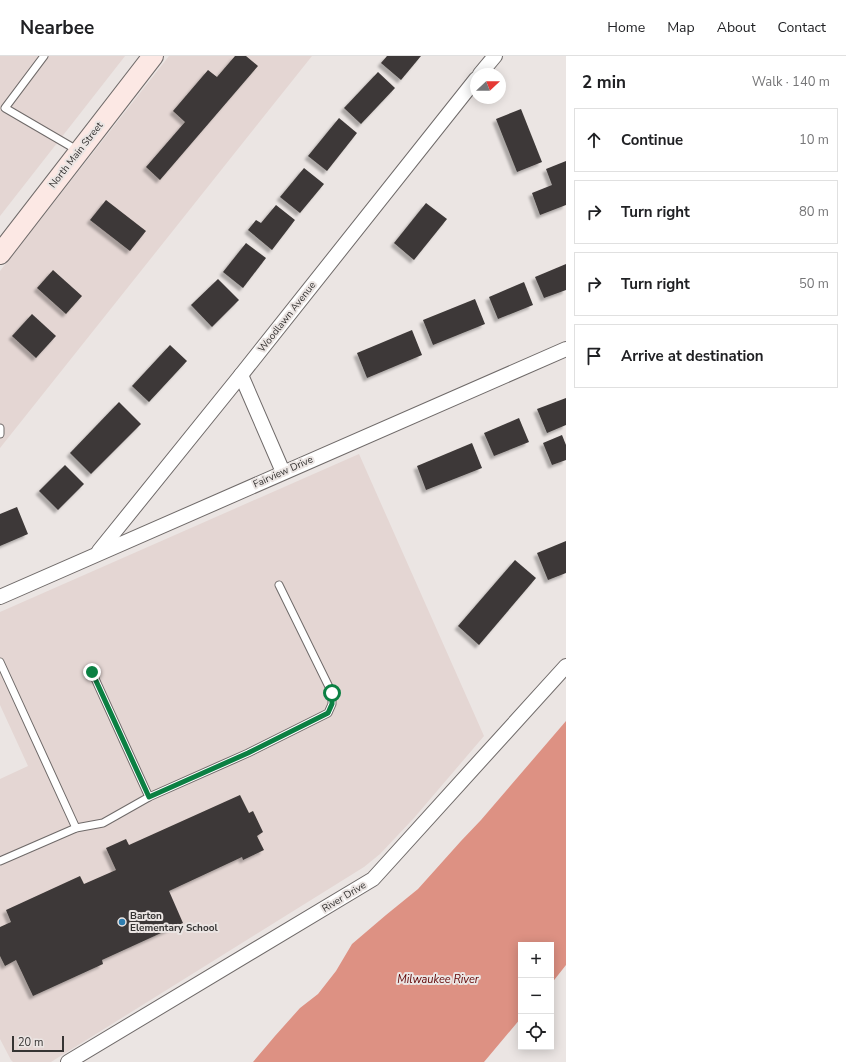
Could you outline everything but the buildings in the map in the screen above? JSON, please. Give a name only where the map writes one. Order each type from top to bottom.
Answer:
[{"type":"main road","name":"North Main Street","points":[[4,246],[153,56]]},
{"type":"street","points":[[485,68],[495,56]]},
{"type":"street","name":"Woodlawn Avenue","points":[[98,553],[470,88]]},
{"type":"street","name":"Fairview Drive","points":[[0,597],[566,349]]},
{"type":"street","points":[[241,375],[283,472]]},
{"type":"street","name":"River Drive","points":[[68,1062],[373,879],[566,666]]},
{"type":"lane","points":[[44,56],[2,106],[79,152]]},
{"type":"lane","points":[[0,428],[0,434]]},
{"type":"lane","points":[[0,861],[76,828],[103,823],[149,797],[248,753],[328,713],[332,704],[332,693],[279,585]]},
{"type":"lane","points":[[0,662],[76,828]]},
{"type":"lane","points":[[92,672],[149,797]]},
{"type":"shaded area","points":[[0,56],[125,56],[0,216]]},
{"type":"shaded area","points":[[169,56],[312,56],[0,448],[0,271]]},
{"type":"shaded area","points":[[359,454],[484,736],[414,818],[380,854],[364,867],[51,1062],[13,1062],[0,1039],[0,779],[28,766],[0,705],[0,612]]},
{"type":"water","name":"Milwaukee River","points":[[566,721],[566,965],[554,980],[554,942],[518,942],[518,1022],[484,1062],[253,1062],[300,1008],[318,994],[336,971],[352,944],[418,889],[481,820]]},
{"type":"place","name":"Barton Elementary School","points":[[122,922]]},
{"type":"route","points":[[92,672],[149,797],[248,753],[328,713],[332,704],[332,693]]}]
